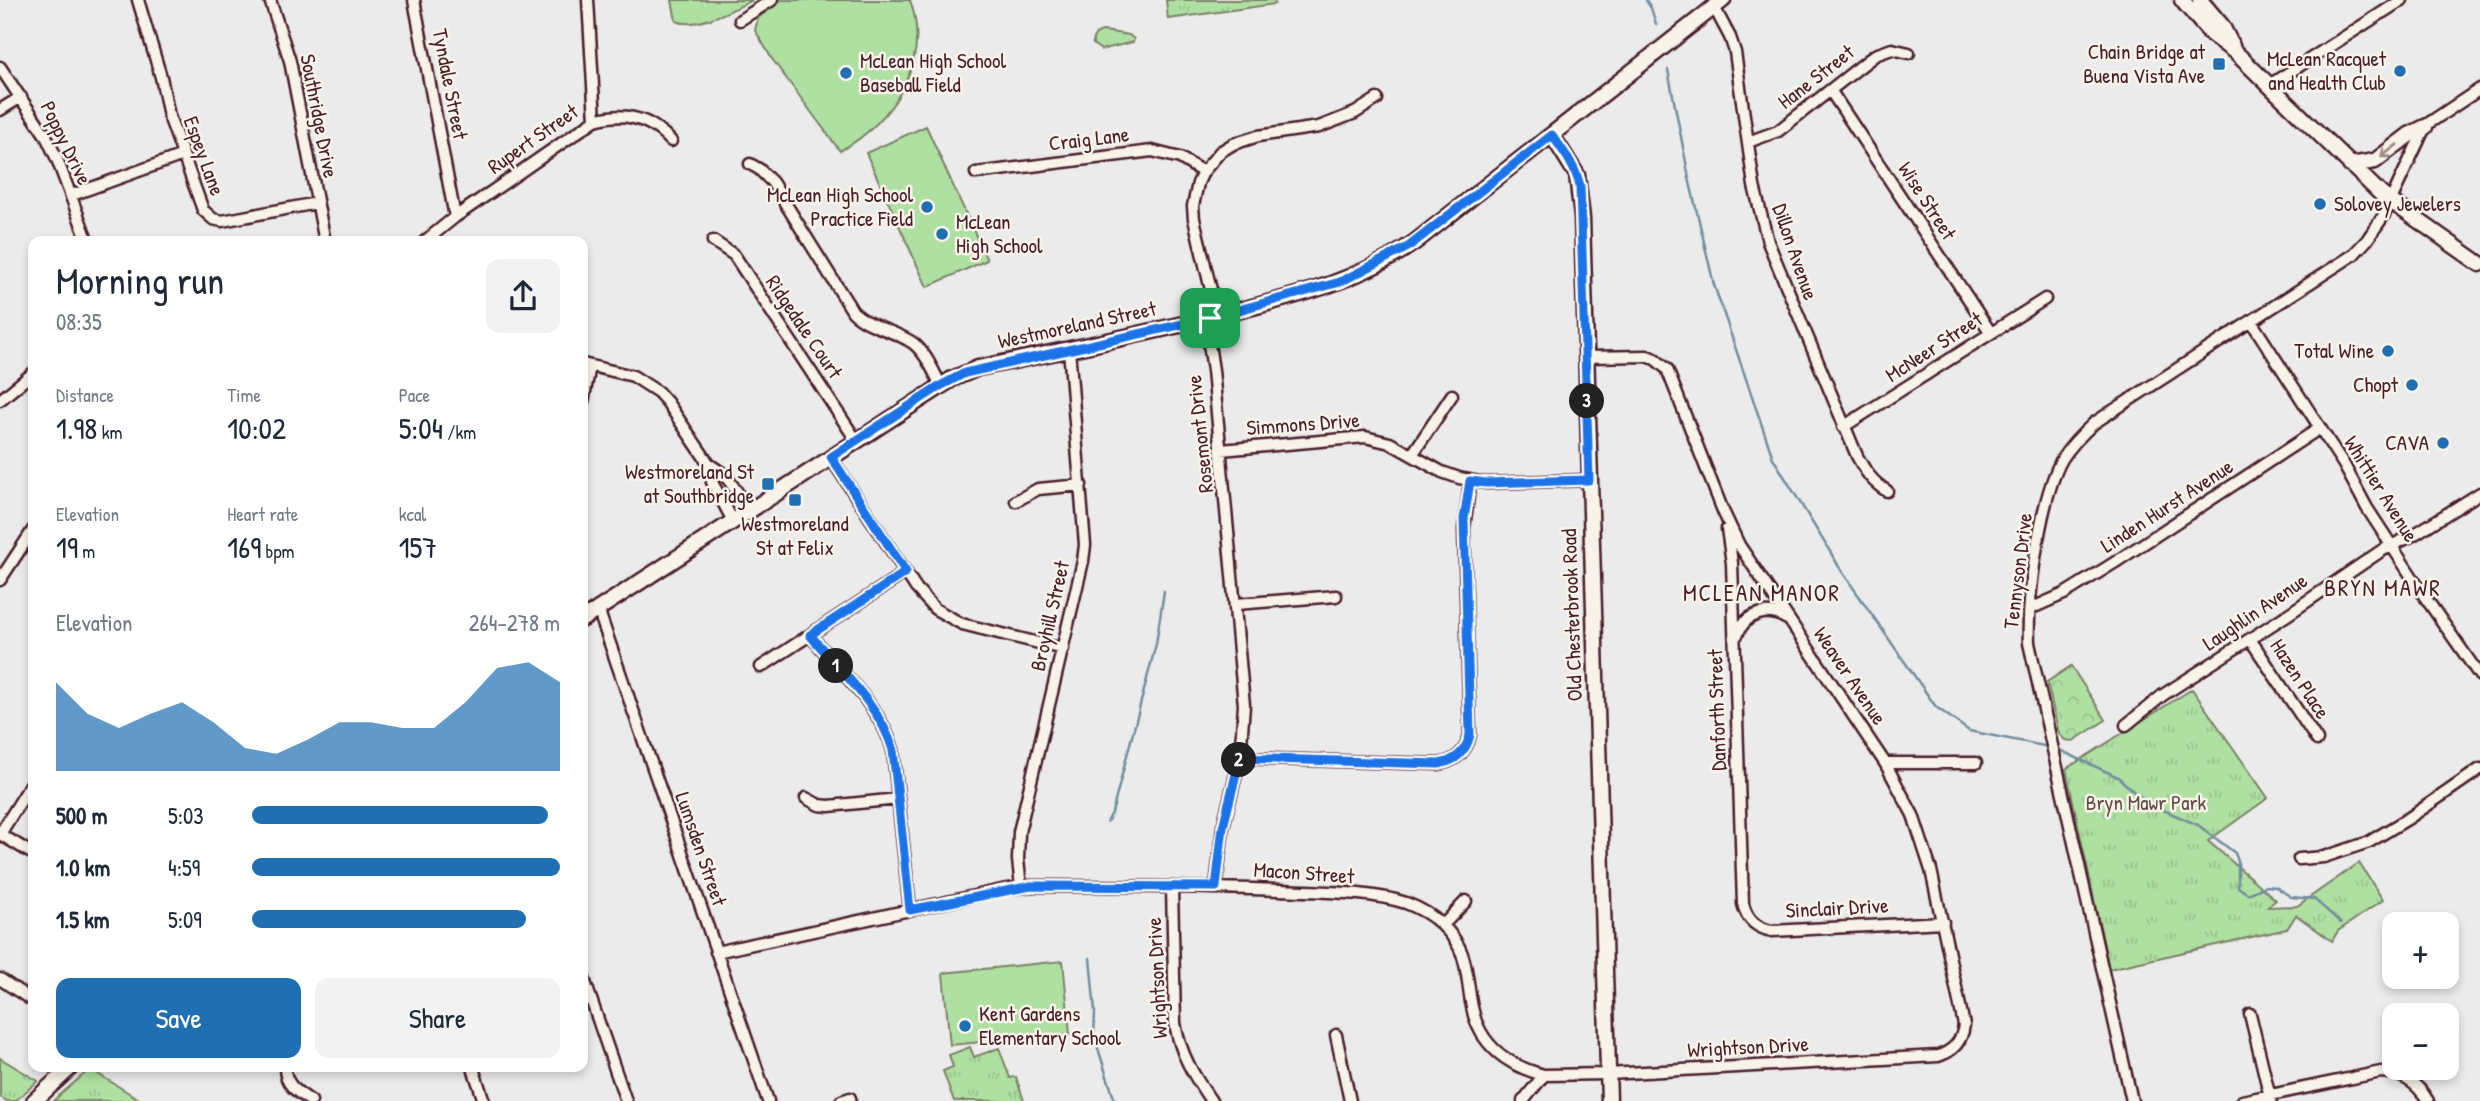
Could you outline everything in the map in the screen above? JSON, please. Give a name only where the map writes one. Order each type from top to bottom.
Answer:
[{"type":"main road","points":[[2182,0],[2211,34],[2234,51],[2391,202],[2480,264]]},
{"type":"main road","points":[[2200,0],[2222,26],[2234,51]]},
{"type":"main road","name":"Westmoreland Street","points":[[588,616],[942,385],[978,369],[1210,318],[1332,285],[1383,261],[1415,242],[1718,4]]},
{"type":"main road","points":[[2350,165],[2375,161],[2409,135],[2425,127]]},
{"type":"main road","name":"Old Chesterbrook Road","points":[[1552,135],[1568,158],[1580,186],[1609,1101]]},
{"type":"main road","points":[[34,1101],[66,1072]]},
{"type":"street","name":"Espey Lane","points":[[138,0],[161,77],[169,116],[203,209],[213,219],[222,222],[317,203]]},
{"type":"street","name":"Southridge Drive","points":[[270,0],[290,61],[325,236]]},
{"type":"street","name":"Tyndale Street","points":[[414,0],[455,217]]},
{"type":"street","points":[[588,0],[595,120]]},
{"type":"street","points":[[740,20],[772,0]]},
{"type":"street","points":[[2268,86],[2402,0]]},
{"type":"street","name":"Dillon Avenue","points":[[1718,4],[1735,52],[1754,186],[1768,242],[1843,427],[1867,474],[1887,491]]},
{"type":"street","name":"Hane Street","points":[[1748,142],[1778,131],[1883,51],[1892,49],[1909,53]]},
{"type":"street","name":"Poppy Drive","points":[[0,66],[46,136],[72,195],[86,236]]},
{"type":"street","points":[[2425,127],[2480,89]]},
{"type":"street","name":"Wise Street","points":[[1830,90],[1991,333]]},
{"type":"street","points":[[0,110],[21,97]]},
{"type":"street","name":"Rosemont Drive","points":[[1216,887],[1223,827],[1240,758],[1244,705],[1209,344],[1211,290],[1193,206],[1203,172],[1220,152],[1233,144],[1258,136],[1319,127],[1354,113],[1377,99]]},
{"type":"street","name":"Rupert Street","points":[[431,236],[595,120],[618,115],[630,116],[653,125],[671,141]]},
{"type":"street","name":"Tennyson Drive","points":[[2132,1101],[2031,660],[2030,609],[2046,504],[2059,466],[2069,450],[2103,417],[2353,255],[2371,235],[2391,202],[2425,127]]},
{"type":"street","name":"Craig Lane","points":[[976,173],[1152,151],[1180,158],[1203,172]]},
{"type":"street","points":[[72,195],[183,155]]},
{"type":"street","points":[[750,164],[772,182],[853,312],[866,322],[912,343],[926,357],[942,385]]},
{"type":"street","points":[[222,222],[222,233]]},
{"type":"street","name":"Ridgedale Court","points":[[713,241],[734,255],[856,440]]},
{"type":"street","name":"McNeer Street","points":[[1843,427],[2045,299]]},
{"type":"street","name":"Whittier Avenue","points":[[2252,321],[2344,466],[2367,508],[2480,676]]},
{"type":"street","name":"Broyhill Street","points":[[1021,887],[1019,832],[1085,545],[1069,349]]},
{"type":"street","name":"Weaver Avenue","points":[[1586,357],[1647,356],[1667,369],[1739,545],[1885,763],[1913,815],[1923,842],[1943,922],[1964,1020]]},
{"type":"street","points":[[588,365],[633,376],[658,392],[709,464],[725,475],[750,510]]},
{"type":"street","points":[[0,400],[28,377]]},
{"type":"street","points":[[1412,455],[1452,395]]},
{"type":"street","name":"Linden Hurst Avenue","points":[[2030,609],[2057,598],[2114,563],[2320,428]]},
{"type":"street","name":"Simmons Drive","points":[[1221,450],[1365,437],[1390,443],[1443,472],[1470,481],[1486,483],[1589,480]]},
{"type":"street","points":[[831,457],[925,600],[947,618],[984,631],[1063,649]]},
{"type":"street","points":[[709,464],[712,482],[733,521]]},
{"type":"street","points":[[1240,758],[1439,764],[1451,762],[1464,751],[1470,735],[1464,519],[1470,481]]},
{"type":"street","points":[[1016,501],[1038,489],[1081,485]]},
{"type":"street","name":"Laughlin Avenue","points":[[2126,725],[2163,695],[2392,546],[2480,494]]},
{"type":"street","name":"Danforth Street","points":[[1723,511],[1732,563],[1744,909]]},
{"type":"street","points":[[0,580],[28,538]]},
{"type":"street","points":[[761,667],[906,572]]},
{"type":"street","points":[[1236,604],[1336,596]]},
{"type":"street","name":"Lumsden Street","points":[[598,610],[768,1101]]},
{"type":"street","points":[[1735,642],[1742,624],[1758,614],[1774,613],[1790,622]]},
{"type":"street","points":[[810,635],[883,724],[893,750],[910,910]]},
{"type":"street","name":"Hazen Place","points":[[2250,639],[2317,740]]},
{"type":"street","points":[[1885,763],[1976,763]]},
{"type":"street","points":[[2299,859],[2324,857],[2369,842],[2480,769]]},
{"type":"street","points":[[28,789],[0,834],[28,851]]},
{"type":"street","points":[[806,798],[829,806],[898,799]]},
{"type":"street","name":"Macon Street","points":[[716,952],[1021,887],[1216,887],[1339,893],[1392,900],[1416,907],[1443,925],[1465,960],[1471,1004],[1480,1032],[1497,1053],[1508,1061],[1544,1075]]},
{"type":"street","name":"Wrightson Drive","points":[[1172,887],[1176,1032],[1187,1063],[1212,1101]]},
{"type":"street","points":[[1443,925],[1466,901]]},
{"type":"street","name":"Sinclair Drive","points":[[1744,909],[1756,926],[1772,931],[1943,922]]},
{"type":"street","points":[[0,979],[28,998]]},
{"type":"street","points":[[588,991],[626,1101]]},
{"type":"street","points":[[2250,1014],[2270,1098]]},
{"type":"street","name":"Wrightson Drive","points":[[1544,1075],[1938,1056],[1947,1053],[1959,1042],[1963,1034],[1964,1020]]},
{"type":"street","points":[[1336,1035],[1350,1101]]},
{"type":"street","points":[[285,1072],[291,1087],[310,1101]]},
{"type":"street","points":[[474,1072],[484,1101]]},
{"type":"street","points":[[2242,1101],[2270,1098],[2381,1072],[2406,1078],[2419,1087],[2428,1101]]},
{"type":"street","points":[[1523,1101],[1544,1075]]},
{"type":"green space","points":[[672,0],[753,0],[704,21],[684,23],[676,21]]},
{"type":"green space","name":"McLean High School Baseball Field","points":[[781,0],[910,0],[916,45],[903,87],[876,124],[840,151],[772,59],[755,30],[758,18]]},
{"type":"green space","points":[[1166,0],[1274,0],[1275,4],[1168,19]]},
{"type":"green space","points":[[1104,31],[1129,35],[1134,39],[1133,42],[1101,50],[1093,44],[1093,39],[1097,33]]},
{"type":"green space","name":"McLean High School Practice Field","points":[[926,126],[987,260],[927,287],[866,153]]},
{"type":"green space","points":[[2071,666],[2106,720],[2073,741],[2065,740],[2059,734],[2047,682]]},
{"type":"green space","name":"Bryn Mawr Park","points":[[2192,689],[2268,798],[2208,841],[2276,900],[2267,907],[2297,906],[2359,863],[2383,900],[2338,931],[2332,941],[2296,915],[2287,929],[2109,969],[2066,769]]},
{"type":"green space","points":[[1063,961],[1070,1034],[950,1045],[943,973]]},
{"type":"green space","points":[[970,1047],[974,1057],[999,1048],[1010,1078],[1016,1077],[1024,1101],[954,1101],[943,1071],[953,1067],[949,1055]]},
{"type":"green space","points":[[0,1058],[38,1081],[15,1101],[0,1097]]},
{"type":"green space","points":[[87,1072],[95,1072],[142,1101],[53,1101]]},
{"type":"waterway","points":[[1646,0],[1656,24]]},
{"type":"waterway","points":[[1668,70],[1714,285],[1773,458],[1843,573],[1936,707],[1969,731],[2049,747]]},
{"type":"waterway","points":[[1107,822],[1112,813],[1156,644],[1164,591]]},
{"type":"waterway","points":[[2055,748],[2118,777],[2135,793],[2161,809],[2198,825],[2235,853],[2238,861],[2238,887],[2248,894],[2266,886],[2276,887],[2291,897],[2314,899],[2341,923]]},
{"type":"waterway","points":[[1090,958],[1095,1012],[1094,1036],[1115,1101]]},
{"type":"place","name":"Chain Bridge at Buena Vista Ave","points":[[2219,64]]},
{"type":"place","name":"McLean Racquet and Health Club","points":[[2400,71]]},
{"type":"place","name":"McLean High School Baseball Field","points":[[846,73]]},
{"type":"place","name":"Solovey Jewelers","points":[[2320,204]]},
{"type":"place","name":"McLean High School Practice Field","points":[[927,207]]},
{"type":"place","name":"McLean High School","points":[[942,234]]},
{"type":"place","name":"Total Wine","points":[[2388,351]]},
{"type":"place","name":"Chopt","points":[[2412,385]]},
{"type":"place","name":"CAVA","points":[[2443,443]]},
{"type":"place","name":"Westmoreland St at Southbridge","points":[[768,484]]},
{"type":"place","name":"Westmoreland St at Felix","points":[[795,500]]},
{"type":"place","name":"Kent Gardens Elementary School","points":[[965,1026]]},
{"type":"district","name":"BRYN MAWR","points":[[2383,588]]},
{"type":"district","name":"MCLEAN MANOR","points":[[1762,593]]},
{"type":"route","points":[[1552,135],[1568,158],[1580,186],[1589,480],[1486,483],[1470,481],[1464,519],[1470,735],[1464,751],[1451,762],[1439,764],[1240,758],[1219,848],[1216,887],[1031,886],[910,910],[893,750],[889,737],[878,717],[810,635],[906,572],[831,457],[965,373],[1210,318],[1332,285],[1383,261],[1415,242],[1552,135]]}]
